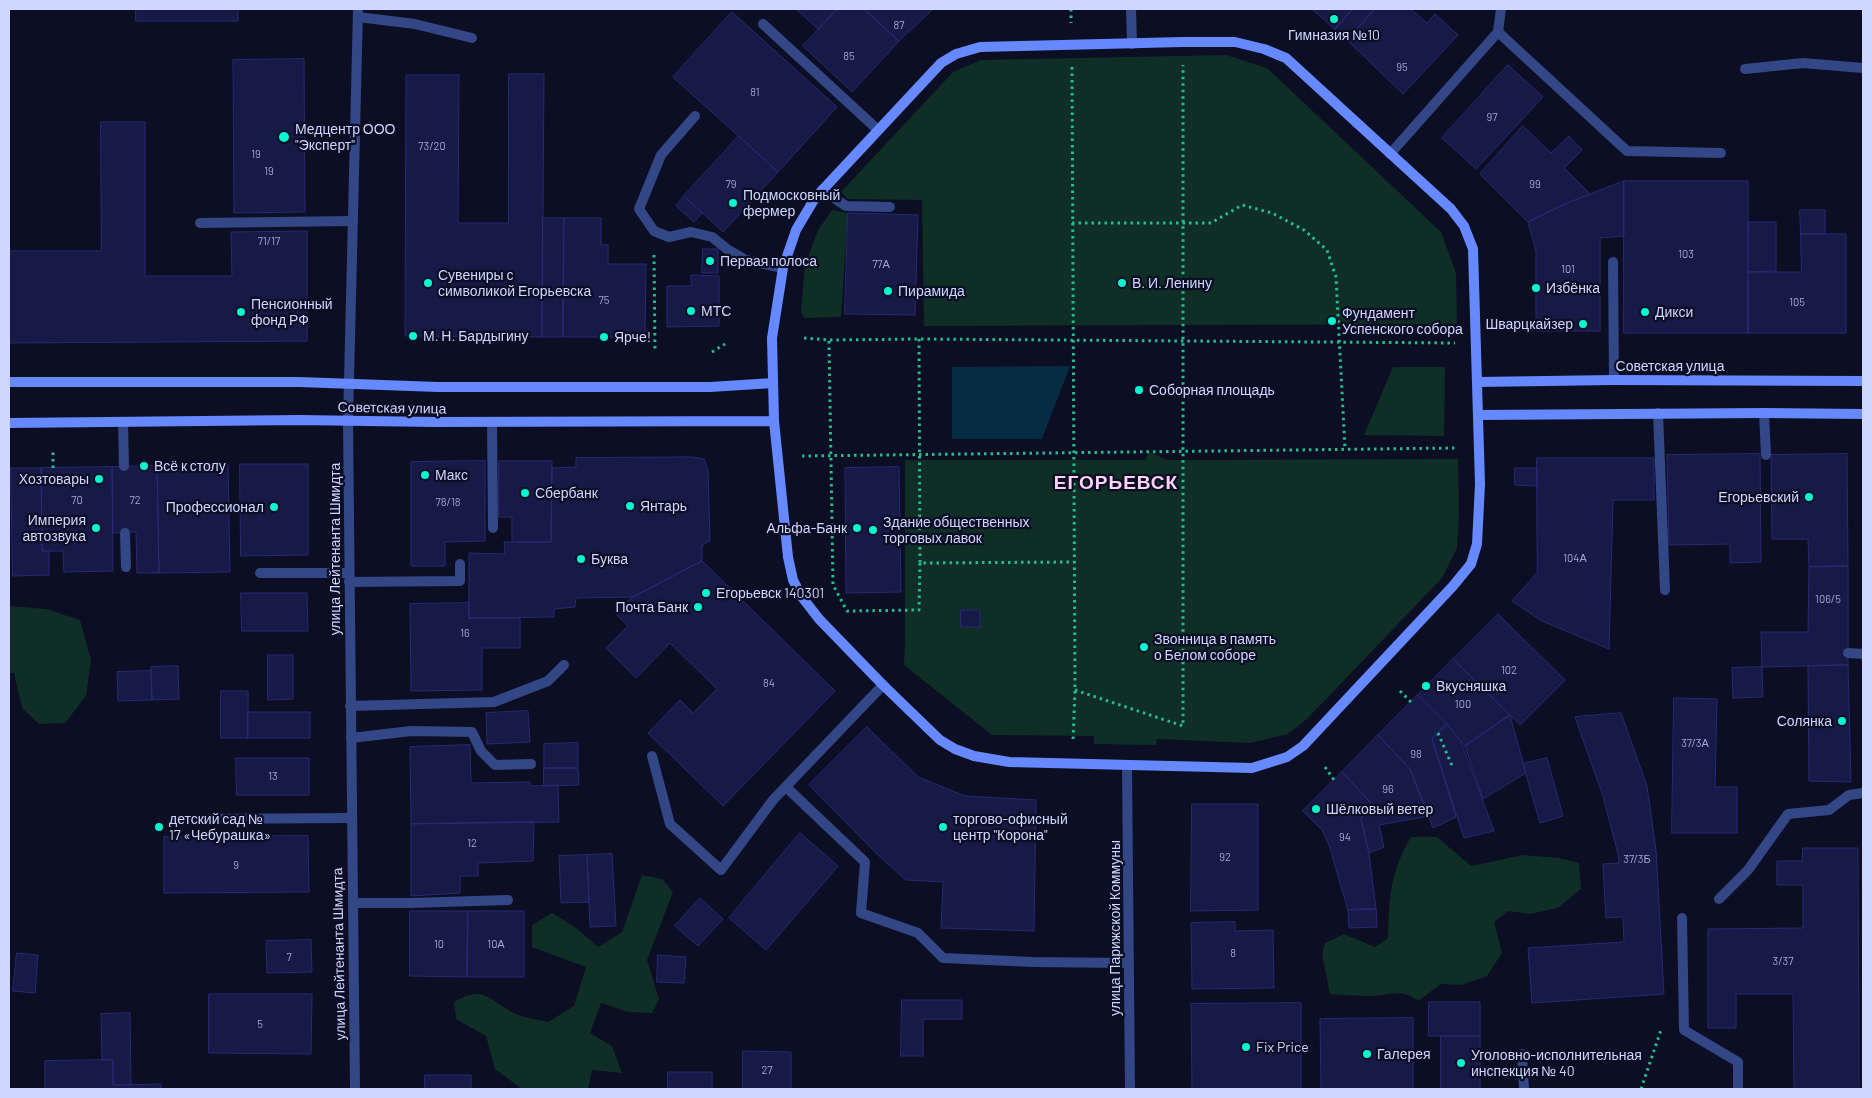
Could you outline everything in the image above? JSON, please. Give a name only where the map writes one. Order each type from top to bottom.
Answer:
[{"type":"main road","points":[[1235,42],[1264,49],[1286,58],[1451,209],[1464,226],[1473,249],[1480,484],[1477,544],[1471,564],[1453,586],[1303,746],[1287,757],[1252,768],[1009,762],[974,756],[955,749],[940,740],[883,685],[820,619],[802,598],[793,580],[788,557],[774,421],[772,338],[783,268],[796,230],[815,198],[941,63],[956,54],[980,47],[1132,44],[1235,42]]},
{"type":"main road","name":"Советская улица","points":[[1478,382],[1614,380],[1863,381]]},
{"type":"main road","name":"Советская улица","points":[[9,382],[350,383],[438,387],[710,386],[773,383]]},
{"type":"main road","points":[[1478,415],[1764,412],[1863,414]]},
{"type":"main road","name":"Советская улица","points":[[9,423],[774,421]]},
{"type":"street","points":[[1131,9],[1132,44]]},
{"type":"street","points":[[1390,154],[1498,32],[1501,9]]},
{"type":"street","points":[[358,13],[472,38]]},
{"type":"street","name":"улица Лейтенанта Шмидта","points":[[355,1089],[348,421],[358,13]]},
{"type":"street","points":[[763,24],[878,130]]},
{"type":"street","points":[[1498,32],[1627,151],[1721,153]]},
{"type":"street","points":[[1745,69],[1803,63],[1863,68]]},
{"type":"street","points":[[695,116],[661,155],[639,209],[654,231],[669,237],[691,232],[712,237],[727,249],[746,260],[783,268]]},
{"type":"street","points":[[822,190],[846,206],[890,207]]},
{"type":"street","points":[[200,223],[353,221]]},
{"type":"street","points":[[1612,262],[1614,380]]},
{"type":"street","points":[[1764,412],[1766,454]]},
{"type":"street","points":[[1658,413],[1665,590]]},
{"type":"street","points":[[123,422],[124,466]]},
{"type":"street","points":[[492,422],[493,528]]},
{"type":"street","points":[[125,533],[126,567]]},
{"type":"street","points":[[260,573],[460,581],[460,564]]},
{"type":"street","points":[[1848,653],[1863,654]]},
{"type":"street","points":[[350,706],[494,702],[548,681],[564,665]]},
{"type":"street","points":[[652,756],[670,824],[721,870],[773,800],[883,685]]},
{"type":"street","points":[[350,738],[411,731],[472,732],[481,751],[495,765],[531,764]]},
{"type":"street","name":"улица Парижской Коммуны","points":[[1127,766],[1130,1089]]},
{"type":"street","points":[[786,787],[865,862],[861,913],[918,934],[943,958],[1033,962],[1129,963]]},
{"type":"street","points":[[1719,899],[1748,870],[1788,814],[1829,810],[1849,795],[1863,793]]},
{"type":"street","points":[[188,819],[352,818]]},
{"type":"street","points":[[353,903],[508,900]]},
{"type":"street","points":[[1682,918],[1684,1030],[1738,1062],[1738,1089]]},
{"type":"street","points":[[1522,1054],[1524,1089]]},
{"type":"path","points":[[1071,9],[1075,690],[1073,745]]},
{"type":"path","points":[[1075,690],[1183,726],[1183,42]]},
{"type":"path","points":[[1072,223],[1211,223],[1242,205],[1272,213],[1304,230],[1327,250],[1336,277],[1345,449]]},
{"type":"path","points":[[654,231],[655,352]]},
{"type":"path","points":[[804,338],[829,340],[1458,343]]},
{"type":"path","points":[[829,340],[833,585],[848,610],[919,610],[919,339]]},
{"type":"path","points":[[712,352],[725,344]]},
{"type":"path","points":[[802,456],[831,454],[1459,448]]},
{"type":"path","points":[[53,449],[53,468]]},
{"type":"path","points":[[920,563],[1074,562]]},
{"type":"path","points":[[1400,691],[1411,702]]},
{"type":"path","points":[[1438,733],[1453,768]]},
{"type":"path","points":[[1325,767],[1334,780]]},
{"type":"path","points":[[1641,1089],[1666,1014],[1683,998]]},
{"type":"green space","points":[[1226,55],[1267,68],[1441,232],[1456,273],[1457,324],[924,326],[922,200],[848,199],[841,192],[953,72],[981,60]]},
{"type":"green space","points":[[832,210],[848,213],[841,317],[804,318],[801,312],[805,265],[818,230]]},
{"type":"green space","points":[[1393,367],[1445,367],[1444,436],[1364,435]]},
{"type":"green space","points":[[1149,452],[1167,460],[1458,459],[1459,516],[1457,548],[1442,578],[1307,719],[1288,734],[1250,743],[1157,739],[1156,745],[1094,744],[1094,736],[992,735],[904,665],[905,460],[1145,460]]},
{"type":"green space","points":[[9,606],[46,609],[80,620],[91,660],[86,696],[65,723],[39,724],[22,708],[14,673],[9,673]]},
{"type":"green space","points":[[1411,837],[1437,837],[1471,866],[1523,855],[1559,858],[1579,863],[1581,889],[1558,908],[1530,914],[1508,911],[1494,922],[1502,953],[1487,976],[1461,985],[1441,984],[1418,1001],[1406,994],[1400,993],[1369,996],[1330,994],[1322,955],[1325,943],[1344,934],[1375,947],[1388,938],[1392,886],[1399,862]]},
{"type":"green space","points":[[642,875],[662,879],[673,892],[647,960],[659,999],[652,1013],[628,1012],[601,1003],[590,1033],[612,1046],[622,1073],[592,1070],[588,1089],[522,1089],[495,1069],[486,1036],[456,1019],[454,1002],[473,994],[480,994],[518,1015],[548,1022],[574,1006],[586,967],[532,947],[532,925],[552,913],[575,927],[598,947],[622,932]]},
{"type":"water","points":[[1070,366],[1042,439],[952,439],[952,367]]},
{"type":"building","points":[[136,9],[238,9],[238,21],[136,21]]},
{"type":"building","points":[[796,9],[837,9],[819,29]]},
{"type":"building","points":[[837,9],[864,9],[899,41],[852,92],[803,46]]},
{"type":"building","points":[[864,9],[933,9],[899,41]]},
{"type":"building","name":"Гимназия №10","points":[[1312,9],[1353,9],[1335,29]]},
{"type":"building","points":[[1353,9],[1375,9],[1347,40],[1335,29]]},
{"type":"building","points":[[1375,9],[1411,9],[1427,23],[1435,14],[1458,35],[1403,94],[1347,40]]},
{"type":"building","points":[[732,12],[837,107],[778,172],[673,77]]},
{"type":"building","points":[[304,59],[305,212],[234,213],[233,60]]},
{"type":"building","points":[[1508,65],[1543,97],[1476,169],[1442,138]]},
{"type":"building","points":[[509,74],[544,74],[542,337],[405,336],[406,75],[459,75],[458,223],[508,223]]},
{"type":"building","points":[[101,122],[145,122],[145,276],[232,276],[231,232],[307,231],[307,341],[9,343],[9,251],[101,251]]},
{"type":"building","points":[[1523,126],[1551,153],[1569,136],[1582,150],[1564,168],[1590,194],[1528,222],[1480,174]]},
{"type":"building","points":[[739,136],[778,172],[723,232],[684,196]]},
{"type":"building","points":[[1624,181],[1624,236],[1600,238],[1600,331],[1536,331],[1536,251],[1528,222],[1565,204]]},
{"type":"building","points":[[1624,181],[1748,181],[1748,333],[1624,333]]},
{"type":"building","points":[[684,196],[702,213],[694,222],[676,206]]},
{"type":"building","points":[[1800,210],[1825,210],[1825,234],[1801,234]]},
{"type":"building","points":[[848,213],[918,215],[915,315],[845,314]]},
{"type":"building","points":[[543,218],[564,218],[563,337],[542,337]]},
{"type":"building","points":[[564,218],[601,218],[601,245],[608,245],[608,264],[646,264],[645,337],[563,337]]},
{"type":"building","points":[[1749,222],[1776,222],[1776,271],[1748,272]]},
{"type":"building","points":[[1801,234],[1846,234],[1846,333],[1748,333],[1748,272],[1801,272]]},
{"type":"building","name":"Первая полоса","points":[[703,249],[718,249],[718,273],[702,273]]},
{"type":"building","points":[[691,275],[719,276],[719,326],[667,327],[667,286],[691,286]]},
{"type":"building","points":[[1760,454],[1761,562],[1730,563],[1730,544],[1669,545],[1667,455]]},
{"type":"building","name":"Егорьевский","points":[[1847,454],[1848,566],[1809,567],[1808,539],[1772,539],[1771,455]]},
{"type":"building","name":"Янтарь","points":[[693,457],[704,459],[708,471],[710,541],[702,545],[702,561],[633,597],[576,598],[575,607],[554,609],[554,617],[469,618],[469,553],[505,554],[504,542],[551,542],[552,468],[576,467],[576,458]]},
{"type":"building","points":[[1537,458],[1654,458],[1654,500],[1613,500],[1609,649],[1542,621],[1512,601],[1537,573]]},
{"type":"building","points":[[485,461],[485,541],[445,542],[445,566],[411,566],[411,462]]},
{"type":"building","name":"Сбербанк","points":[[499,461],[552,461],[551,542],[512,542],[512,517],[499,517]]},
{"type":"building","points":[[228,464],[230,572],[159,573],[157,466]]},
{"type":"building","name":"Профессионал","points":[[240,464],[308,464],[308,555],[241,556]]},
{"type":"building","points":[[157,466],[159,573],[137,573],[136,532],[113,533],[112,467]]},
{"type":"building","points":[[112,467],[113,571],[64,572],[63,551],[42,551],[41,468]]},
{"type":"building","name":"Здание общественных торговых лавок","points":[[899,467],[901,592],[846,593],[845,468]]},
{"type":"building","points":[[11,468],[41,468],[42,551],[49,551],[49,575],[13,576]]},
{"type":"building","points":[[1515,468],[1537,468],[1537,486],[1515,485]]},
{"type":"building","points":[[702,561],[835,691],[723,806],[648,733],[680,700],[693,713],[717,689],[670,643],[636,678],[606,648],[628,626],[614,612],[633,597]]},
{"type":"building","points":[[1848,566],[1848,665],[1762,667],[1761,632],[1808,632],[1809,567]]},
{"type":"building","points":[[241,593],[307,593],[308,631],[242,631]]},
{"type":"building","points":[[469,603],[469,618],[520,618],[520,648],[482,648],[482,690],[411,691],[410,604]]},
{"type":"building","points":[[961,610],[980,610],[980,627],[961,627]]},
{"type":"building","points":[[1498,614],[1565,680],[1520,725],[1453,659]]},
{"type":"building","points":[[268,655],[293,655],[293,699],[268,700]]},
{"type":"building","points":[[1453,659],[1510,715],[1465,746],[1447,724],[1418,695]]},
{"type":"building","points":[[1848,665],[1851,782],[1809,781],[1808,666]]},
{"type":"building","points":[[178,666],[179,699],[152,700],[151,667]]},
{"type":"building","points":[[1762,667],[1763,697],[1733,698],[1732,668]]},
{"type":"building","points":[[151,671],[152,700],[118,701],[117,672]]},
{"type":"building","points":[[221,691],[248,691],[248,738],[221,738]]},
{"type":"building","points":[[1418,695],[1447,724],[1432,739],[1456,817],[1433,828],[1410,769],[1378,735]]},
{"type":"building","points":[[1674,698],[1717,699],[1715,787],[1737,787],[1737,833],[1672,833]]},
{"type":"building","points":[[528,711],[530,742],[487,744],[486,713]]},
{"type":"building","points":[[248,712],[310,712],[310,738],[248,738]]},
{"type":"building","points":[[1621,713],[1647,786],[1656,850],[1664,994],[1532,1003],[1528,948],[1624,942],[1623,917],[1606,918],[1603,864],[1619,863],[1618,854],[1603,796],[1575,717]]},
{"type":"building","points":[[1510,715],[1526,773],[1483,799],[1465,746]]},
{"type":"building","points":[[1447,724],[1461,742],[1494,831],[1464,838],[1432,739]]},
{"type":"building","name":"торгово-офисный центр \"Корона\"","points":[[867,727],[918,777],[965,796],[1036,800],[1034,931],[941,928],[943,882],[906,880],[878,855],[809,785]]},
{"type":"building","points":[[1378,735],[1410,769],[1429,816],[1379,825],[1384,847],[1369,853],[1361,819],[1373,805],[1342,772]]},
{"type":"building","points":[[578,743],[578,768],[544,768],[544,744]]},
{"type":"building","points":[[470,745],[471,783],[530,782],[530,786],[558,785],[559,822],[411,824],[410,747]]},
{"type":"building","points":[[236,758],[309,758],[309,795],[237,795]]},
{"type":"building","points":[[1547,758],[1563,816],[1540,823],[1523,764]]},
{"type":"building","points":[[544,768],[578,768],[579,785],[544,786]]},
{"type":"building","points":[[1342,772],[1373,805],[1361,819],[1369,853],[1376,909],[1348,910],[1329,845],[1322,830],[1303,811]]},
{"type":"building","points":[[1192,804],[1258,804],[1258,910],[1191,911]]},
{"type":"building","points":[[534,822],[533,861],[478,863],[478,876],[460,876],[460,893],[411,896],[411,824]]},
{"type":"building","points":[[800,833],[838,866],[766,950],[729,918]]},
{"type":"building","points":[[308,836],[309,892],[164,893],[164,837]]},
{"type":"building","points":[[1803,848],[1858,848],[1859,1089],[1794,1089],[1793,994],[1736,994],[1736,1028],[1708,1028],[1708,929],[1803,928],[1803,885],[1777,885],[1777,861],[1802,861]]},
{"type":"building","points":[[612,854],[616,926],[590,927],[587,855]]},
{"type":"building","points":[[587,855],[589,902],[561,903],[559,856]]},
{"type":"building","points":[[700,898],[723,919],[698,946],[675,926]]},
{"type":"building","points":[[1376,909],[1377,927],[1349,928],[1348,910]]},
{"type":"building","points":[[410,911],[468,911],[467,977],[410,976]]},
{"type":"building","points":[[468,911],[524,911],[524,977],[467,977]]},
{"type":"building","points":[[1235,922],[1235,931],[1273,930],[1274,988],[1192,989],[1191,923]]},
{"type":"building","points":[[311,940],[312,972],[267,973],[266,941]]},
{"type":"building","points":[[17,953],[38,955],[35,993],[13,991]]},
{"type":"building","points":[[658,955],[686,957],[684,983],[657,982]]},
{"type":"building","points":[[209,994],[312,994],[311,1054],[209,1053]]},
{"type":"building","points":[[902,1000],[962,1000],[962,1019],[923,1019],[923,1056],[901,1056]]},
{"type":"building","points":[[1429,1002],[1480,1002],[1480,1036],[1429,1036]]},
{"type":"building","name":"Fix Price","points":[[1301,1003],[1301,1089],[1192,1089],[1191,1004]]},
{"type":"building","points":[[130,1013],[131,1085],[113,1085],[113,1060],[102,1060],[101,1014]]},
{"type":"building","name":"Галерея","points":[[1413,1018],[1413,1089],[1321,1089],[1320,1019]]},
{"type":"building","name":"Уголовно-исполнительная инспекция № 40","points":[[1441,1036],[1480,1036],[1480,1089],[1441,1089]]},
{"type":"building","points":[[743,1051],[791,1052],[791,1089],[743,1089]]},
{"type":"building","points":[[113,1060],[113,1085],[161,1084],[161,1089],[45,1089],[45,1061]]},
{"type":"building","points":[[668,1072],[712,1072],[712,1089],[668,1089]]},
{"type":"building","points":[[425,1075],[471,1075],[471,1089],[425,1089]]},
{"type":"place","name":"Гимназия №10","points":[[1334,19]]},
{"type":"place","name":"Медцентр ООО \"Эксперт\"","points":[[284,137]]},
{"type":"place","name":"Подмосковный фермер","points":[[733,203]]},
{"type":"place","name":"Первая полоса","points":[[710,261]]},
{"type":"place","name":"Сувениры с символикой Егорьевска","points":[[428,283]]},
{"type":"place","name":"В. И. Ленину","points":[[1122,283]]},
{"type":"place","name":"Избёнка","points":[[1536,288]]},
{"type":"place","name":"Пирамида","points":[[888,291]]},
{"type":"place","name":"МТС","points":[[691,311]]},
{"type":"place","name":"Пенсионный фонд РФ","points":[[241,312]]},
{"type":"place","name":"Дикси","points":[[1645,312]]},
{"type":"place","name":"Фундамент Успенского собора","points":[[1332,321]]},
{"type":"place","name":"Шварцкайзер","points":[[1583,324]]},
{"type":"place","name":"М. Н. Бардыгину","points":[[413,336]]},
{"type":"place","name":"Ярче!","points":[[604,337]]},
{"type":"place","name":"Соборная площадь","points":[[1139,390]]},
{"type":"place","name":"Всё к столу","points":[[144,466]]},
{"type":"place","name":"Макс","points":[[425,475]]},
{"type":"place","name":"Хозтовары","points":[[99,479]]},
{"type":"place","name":"Сбербанк","points":[[525,493]]},
{"type":"place","name":"Егорьевский","points":[[1809,497]]},
{"type":"place","name":"Янтарь","points":[[630,506]]},
{"type":"place","name":"Профессионал","points":[[274,507]]},
{"type":"place","name":"Империя автозвука","points":[[96,528]]},
{"type":"place","name":"Альфа-Банк","points":[[857,528]]},
{"type":"place","name":"Здание общественных торговых лавок","points":[[873,530]]},
{"type":"place","name":"Буква","points":[[581,559]]},
{"type":"place","name":"Егорьевск 140301","points":[[706,593]]},
{"type":"place","name":"Почта Банк","points":[[698,607]]},
{"type":"place","name":"Звонница в память о Белом соборе","points":[[1144,647]]},
{"type":"place","name":"Вкусняшка","points":[[1426,686]]},
{"type":"place","name":"Солянка","points":[[1842,721]]},
{"type":"place","name":"Шёлковый ветер","points":[[1316,809]]},
{"type":"place","name":"детский сад № 17 «Чебурашка»","points":[[159,827]]},
{"type":"place","name":"торгово-офисный центр \"Корона\"","points":[[943,827]]},
{"type":"place","name":"Fix Price","points":[[1246,1047]]},
{"type":"place","name":"Галерея","points":[[1367,1054]]},
{"type":"place","name":"Уголовно-исполнительная инспекция № 40","points":[[1461,1063]]},
{"type":"district","name":"ЕГОРЬЕВСК","points":[[1116,483]]}]
